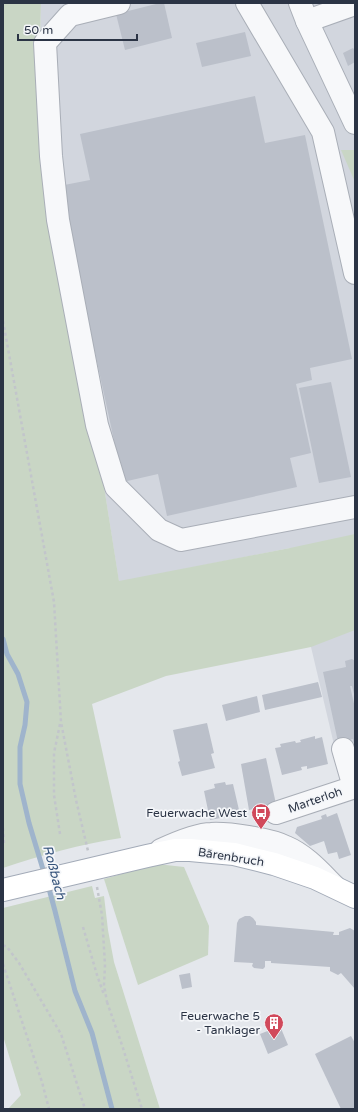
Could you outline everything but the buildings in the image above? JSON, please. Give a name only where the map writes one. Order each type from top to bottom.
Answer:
[{"type":"main road","name":"Bärenbruch","points":[[13,888],[147,856],[215,843],[254,858],[315,878],[355,897]]},
{"type":"street","points":[[119,3],[70,15],[44,43],[50,156],[58,220],[97,425],[116,488],[158,530],[181,540],[355,507]]},
{"type":"street","points":[[247,3],[323,132],[355,273]]},
{"type":"street","points":[[352,9],[304,12],[355,123]]},
{"type":"street","name":"Marterloh","points":[[276,813],[354,787],[343,750]]},
{"type":"path","points":[[3,322],[54,602],[61,722],[76,800],[88,847]]},
{"type":"path","points":[[60,834],[54,795],[54,753],[61,722]]},
{"type":"path","points":[[3,828],[4,843]]},
{"type":"path","points":[[93,869],[100,897],[102,915],[104,985],[107,1002]]},
{"type":"path","points":[[83,927],[97,975],[122,1045],[142,1109]]},
{"type":"path","points":[[3,945],[7,947],[19,963],[61,1034],[84,1109]]},
{"type":"path","points":[[3,964],[42,1082],[49,1109]]},
{"type":"shaded area","points":[[41,3],[355,3],[355,783],[344,787],[311,647],[290,548],[119,582],[93,417],[40,43]]},
{"type":"green space","points":[[3,3],[41,3],[40,43],[93,417],[119,581],[355,534],[355,630],[311,647],[166,676],[92,704],[121,838],[61,850],[3,868]]},
{"type":"green space","points":[[341,150],[355,150],[355,182]]},
{"type":"green space","points":[[157,864],[184,867],[209,926],[208,955],[138,985],[104,879]]},
{"type":"green space","points":[[92,886],[95,898],[104,896],[114,962],[160,1109],[8,1109],[21,1095],[3,1036],[3,908]]},
{"type":"waterway","name":"Roßbach","points":[[3,639],[7,654],[18,674],[27,702],[25,725],[20,747],[20,784],[29,823],[45,876]]},
{"type":"waterway","name":"Roßbach","points":[[48,885],[75,991],[92,1033],[112,1109]]},
{"type":"place","name":"Feuerwache West","points":[[261,830]]},
{"type":"place","name":"Feuerwache 5 - Tanklager","points":[[274,1040]]}]
